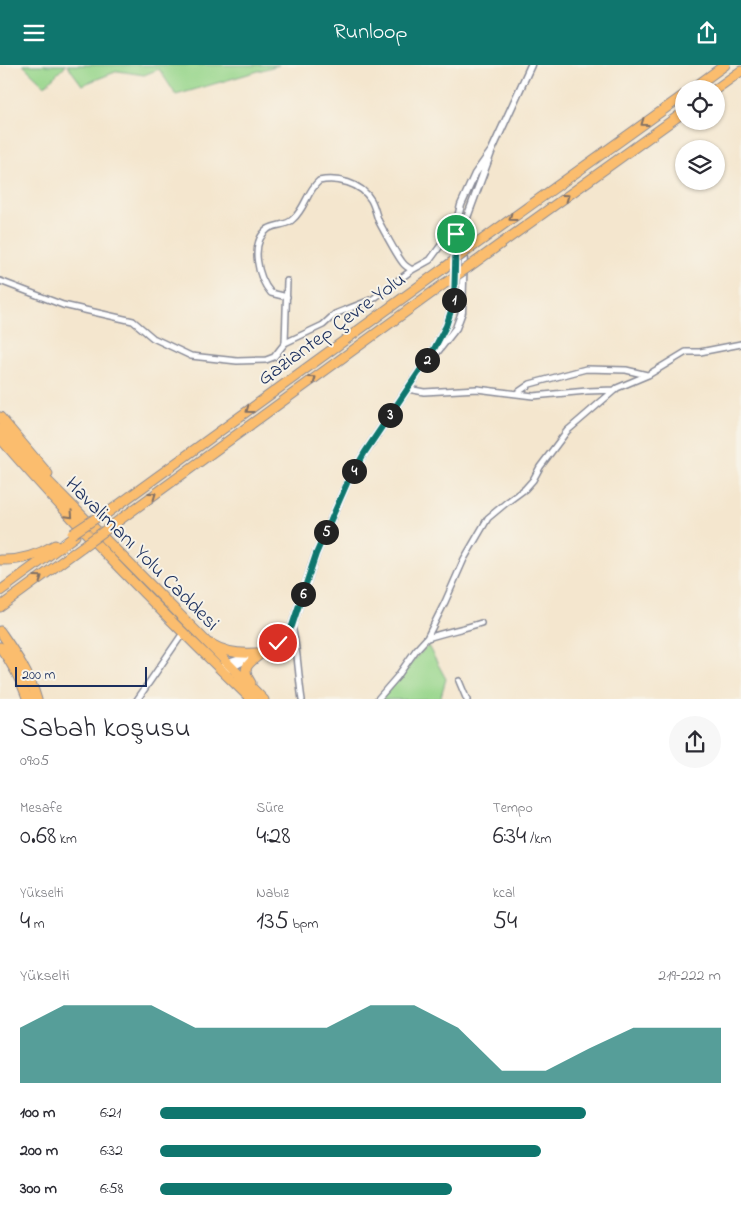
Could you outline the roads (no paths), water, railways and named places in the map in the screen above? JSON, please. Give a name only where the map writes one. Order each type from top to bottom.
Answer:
[{"type":"highway","points":[[704,80],[725,65]]},
{"type":"highway","points":[[725,83],[741,71]]},
{"type":"highway","name":"Gaziantep Çevre Yolu","points":[[0,591],[74,535],[123,502],[444,267],[675,101]]},
{"type":"highway","name":"Gaziantep Çevre Yolu","points":[[0,607],[675,118]]},
{"type":"highway","points":[[0,417],[74,508]]},
{"type":"highway","name":"Havalimanı Yolu Caddesi","points":[[0,428],[35,468],[203,639],[225,668]]},
{"type":"highway","name":"Havalimanı Yolu Caddesi","points":[[0,438],[55,500],[184,632],[258,698]]},
{"type":"highway","points":[[0,447],[32,482],[55,500]]},
{"type":"highway","points":[[0,560],[23,559],[38,554],[74,535]]},
{"type":"highway","points":[[0,631],[23,665],[37,699]]},
{"type":"highway","points":[[203,639],[225,651],[238,654],[264,651]]},
{"type":"highway","points":[[0,647],[15,669],[28,699]]},
{"type":"highway","points":[[258,698],[245,673],[250,662],[264,651]]},
{"type":"street","points":[[420,372],[446,343],[456,328],[462,311],[465,223],[492,150],[531,65]]},
{"type":"street","points":[[225,668],[278,643],[292,626],[316,554],[348,481],[365,452],[420,372],[446,326],[454,302],[456,234],[460,205],[475,174],[492,150]]},
{"type":"street","points":[[287,297],[272,293],[265,283],[257,261],[258,245],[267,230],[292,221],[295,218],[307,195],[319,181],[335,179],[346,182],[367,195],[372,201],[379,222],[399,256],[404,264],[412,270]]},
{"type":"street","points":[[0,281],[63,305],[133,321],[153,338],[192,355],[237,361],[266,360],[274,357],[285,343],[323,325],[335,314],[373,299],[412,270],[430,260],[441,245]]},
{"type":"street","points":[[285,343],[288,281]]},
{"type":"street","points":[[377,699],[416,649],[427,638],[446,602],[464,559],[488,519],[525,489],[567,431],[615,390],[648,375],[686,352],[700,352],[741,344]]},
{"type":"street","points":[[517,393],[530,384],[586,369],[626,370],[648,375]]},
{"type":"street","points":[[408,389],[424,392],[467,388],[533,396],[615,390]]},
{"type":"street","points":[[427,638],[481,623]]},
{"type":"street","points":[[292,626],[296,643],[302,699]]},
{"type":"street","points":[[137,699],[184,632]]},
{"type":"street","points":[[459,681],[467,699]]}]
